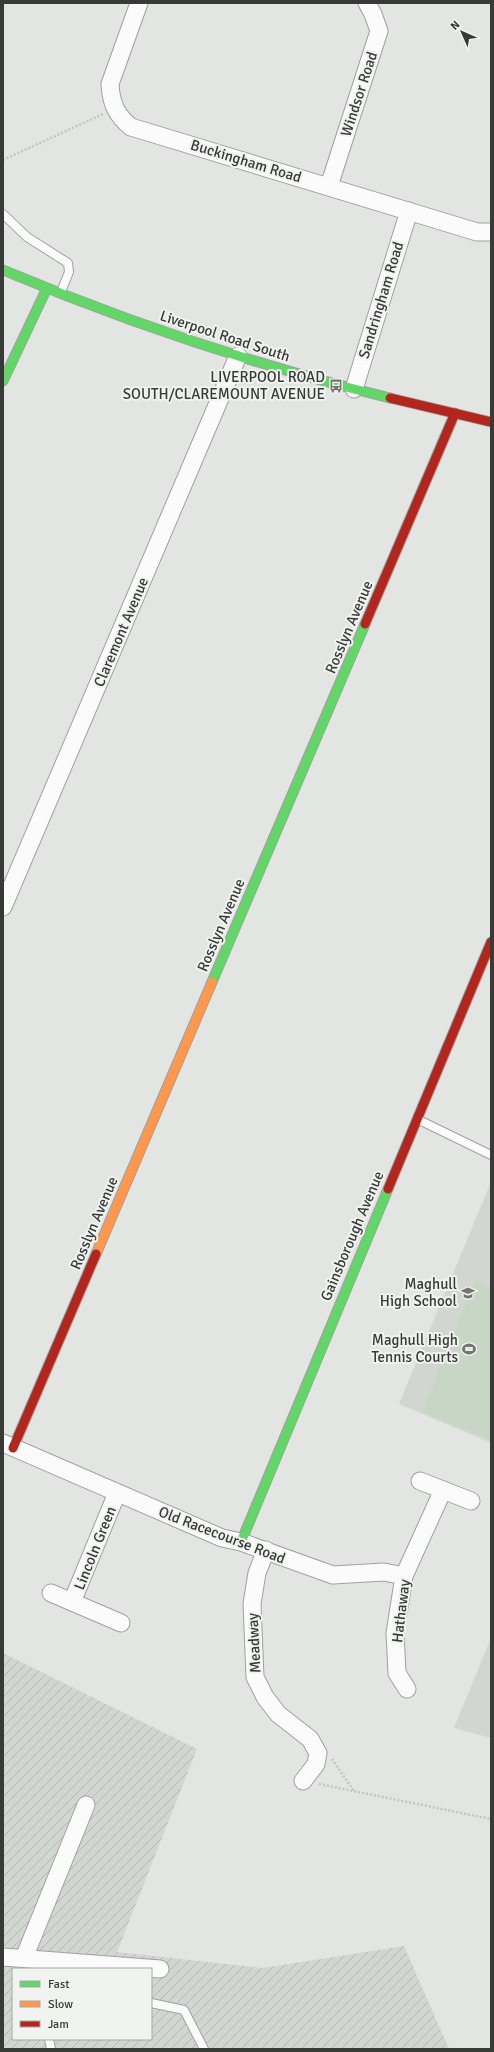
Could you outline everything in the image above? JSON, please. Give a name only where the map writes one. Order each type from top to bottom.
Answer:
[{"type":"street","name":"Buckingham Road","points":[[139,3],[110,84],[110,97],[114,109],[120,118],[131,127],[477,232],[491,232]]},
{"type":"street","name":"Windsor Road","points":[[329,186],[379,31],[367,3]]},
{"type":"street","name":"Sandringham Road","points":[[354,389],[409,211]]},
{"type":"street","name":"Liverpool Road South","points":[[3,270],[154,328],[238,356],[354,389],[491,422]]},
{"type":"street","points":[[3,381],[47,288]]},
{"type":"street","name":"Claremont Avenue","points":[[3,907],[238,356]]},
{"type":"street","name":"Rosslyn Avenue","points":[[8,1446],[455,413]]},
{"type":"street","name":"Gainsborough Avenue","points":[[241,1542],[491,942]]},
{"type":"street","name":"Old Racecourse Road","points":[[8,1446],[222,1538],[266,1550],[332,1575],[384,1572],[404,1576]]},
{"type":"street","points":[[420,1481],[471,1501]]},
{"type":"street","name":"Hathaway","points":[[407,1689],[397,1673],[395,1633],[404,1576],[443,1490]]},
{"type":"street","name":"Lincoln Green","points":[[72,1602],[117,1493]]},
{"type":"street","name":"Meadway","points":[[266,1550],[257,1573],[252,1604],[255,1677],[265,1697],[278,1714],[310,1739],[318,1753],[316,1764],[303,1781]]},
{"type":"street","name":"Lincoln Green","points":[[51,1593],[121,1623]]},
{"type":"street","points":[[24,1958],[86,1805]]},
{"type":"street","points":[[3,1957],[24,1958],[42,1964],[132,1968]]},
{"type":"street","points":[[152,1969],[160,1969]]},
{"type":"lane","points":[[3,214],[27,237],[68,263],[69,272],[60,293]]},
{"type":"lane","points":[[416,1119],[491,1155]]},
{"type":"lane","points":[[152,2003],[184,2010],[204,2049]]},
{"type":"path","points":[[3,160],[114,109]]},
{"type":"path","points":[[329,1755],[354,1791]]},
{"type":"path","points":[[303,1781],[491,1819]]},
{"type":"shaded area","name":"Maghull High School","points":[[491,1182],[491,1443],[399,1404]]},
{"type":"shaded area","points":[[491,1638],[491,1738],[454,1728]]},
{"type":"shaded area","points":[[3,1653],[197,1749],[117,1952],[263,1968],[404,1946],[449,2049],[3,2049]]},
{"type":"green space","name":"Maghull High Tennis Courts","points":[[475,1280],[491,1286],[491,1440],[422,1412]]},
{"type":"traffic: fast","points":[[3,270],[98,308],[194,342],[292,372],[390,398]]},
{"type":"traffic: fast","points":[[3,381],[47,288]]},
{"type":"traffic: fast","points":[[212,982],[365,624]]},
{"type":"traffic: fast","points":[[241,1542],[388,1189]]},
{"type":"traffic: slow","points":[[96,1254],[212,982]]},
{"type":"traffic: jam","points":[[390,398],[491,422]]},
{"type":"traffic: jam","points":[[365,624],[455,413]]},
{"type":"traffic: jam","points":[[388,1189],[491,942]]},
{"type":"traffic: jam","points":[[13,1448],[96,1254]]},
{"type":"place","name":"LIVERPOOL ROAD SOUTH/CLAREMOUNT AVENUE","points":[[336,386]]},
{"type":"place","name":"Maghull High School","points":[[468,1293]]},
{"type":"place","name":"Maghull High Tennis Courts","points":[[469,1349]]}]
